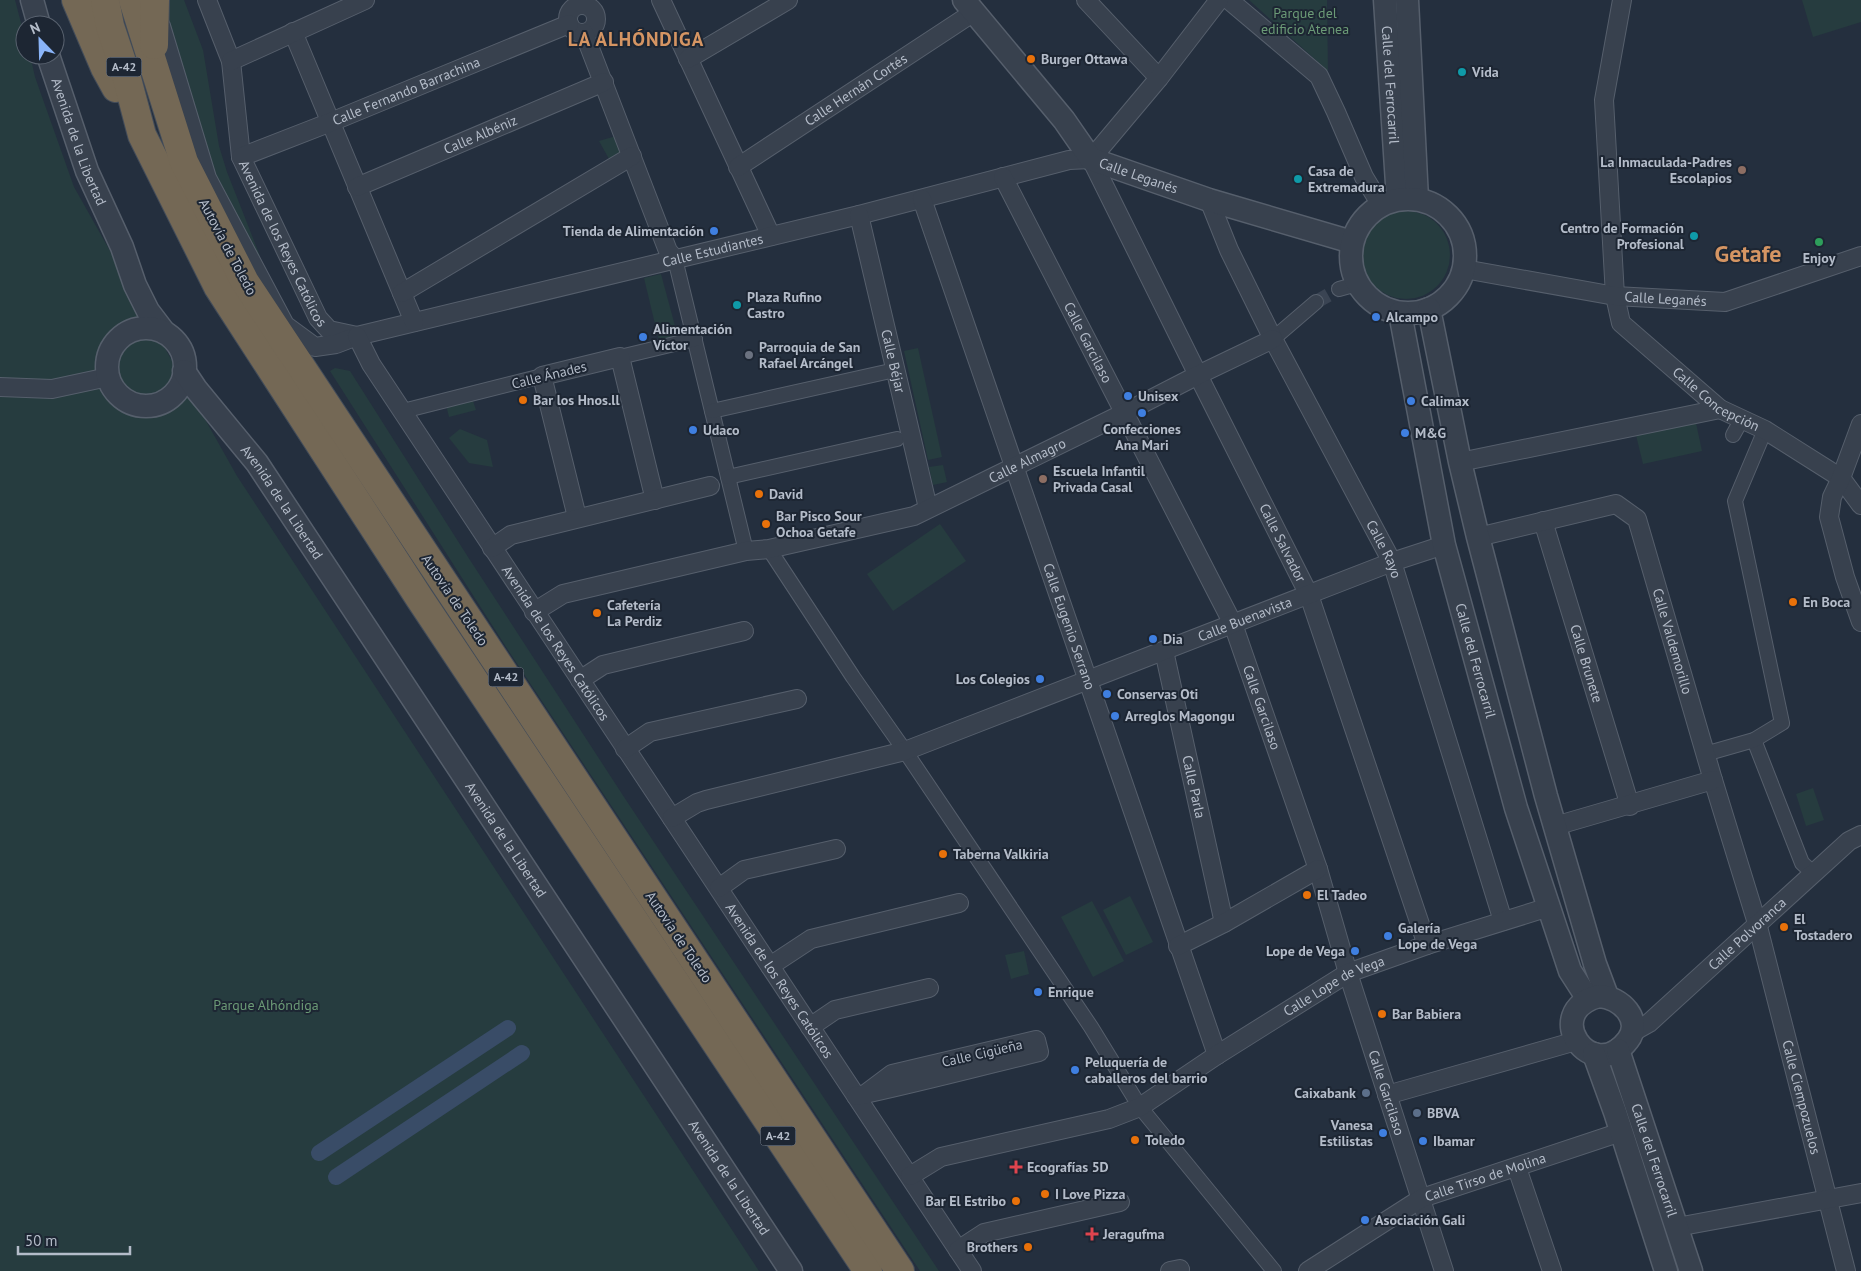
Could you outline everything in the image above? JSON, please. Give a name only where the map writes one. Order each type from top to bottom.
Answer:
[{"type":"highway","points":[[76,0],[105,68],[142,135]]},
{"type":"highway","points":[[88,0],[105,68]]},
{"type":"highway","name":"Autovía de Toledo","points":[[105,0],[110,26],[125,71],[142,135],[223,295],[420,599],[868,1271]]},
{"type":"highway","name":"Autovía de Toledo","points":[[148,3],[154,62],[184,162],[245,282],[900,1271]]},
{"type":"street","points":[[32,0],[36,15]]},
{"type":"street","name":"Avenida de los Reyes Católicos","points":[[207,0],[231,60],[241,157],[318,318],[329,330],[357,336],[371,364],[534,612],[810,1028],[860,1095],[972,1271]]},
{"type":"street","points":[[231,60],[293,32],[340,6],[365,0]]},
{"type":"street","points":[[661,0],[771,236]]},
{"type":"street","points":[[688,59],[788,0]]},
{"type":"street","points":[[1086,0],[1159,78]]},
{"type":"street","points":[[1091,159],[1159,78],[1219,0]]},
{"type":"street","points":[[1229,0],[1319,76],[1364,178],[1399,201]]},
{"type":"street","name":"Calle del Ferrocarril","points":[[1386,0],[1399,201]]},
{"type":"street","name":"Calle del Ferrocarril","points":[[1399,201],[1407,0]]},
{"type":"street","name":"Calle Concepción","points":[[1622,0],[1604,100],[1615,296],[1621,323],[1720,409],[1765,430],[1841,478]]},
{"type":"street","name":"Calle Estudiantes","points":[[148,3],[207,178],[285,324],[315,347],[336,344],[357,336],[859,215],[1069,160],[1091,159]]},
{"type":"street","name":"Calle Leganés","points":[[969,6],[1064,120],[1091,159],[1209,200],[1352,242]]},
{"type":"street","name":"Calle Hernán Cortés","points":[[738,167],[969,6]]},
{"type":"street","points":[[578,8],[594,13],[595,18],[592,28],[584,33],[572,29],[578,8]]},
{"type":"street","name":"Calle Fernando Barrachina","points":[[241,157],[331,122],[578,8]]},
{"type":"street","points":[[293,32],[414,322]]},
{"type":"street","points":[[584,33],[668,251],[674,259],[746,551]]},
{"type":"street","name":"Avenida de la Libertad","points":[[51,65],[87,171],[122,247],[135,285],[148,311],[164,332]]},
{"type":"street","name":"Calle Albéniz","points":[[357,187],[604,82]]},
{"type":"street","points":[[402,293],[632,156]]},
{"type":"street","name":"Calle Salvador","points":[[1091,159],[1309,595],[1427,945]]},
{"type":"street","name":"Calle Garcilaso","points":[[1003,177],[1233,624],[1318,869],[1348,973],[1444,1271]]},
{"type":"street","name":"Calle Eugenio Serrano","points":[[922,198],[1216,1055]]},
{"type":"street","name":"Calle Rayo","points":[[1209,200],[1229,250],[1392,562],[1503,921]]},
{"type":"street","points":[[1399,201],[1432,204],[1456,224],[1463,238],[1464,269],[1459,282],[1441,302],[1429,309],[1400,313],[1380,306],[1367,296],[1348,286],[1352,270],[1350,256],[1352,242],[1358,227],[1368,214],[1399,201]]},
{"type":"street","name":"Calle Béjar","points":[[859,215],[928,508]]},
{"type":"street","name":"Calle Leganés","points":[[1464,269],[1615,296],[1725,302],[1861,256]]},
{"type":"street","name":"Avenida de la Libertad","points":[[127,332],[135,316],[135,285]]},
{"type":"street","points":[[1274,339],[1316,302]]},
{"type":"street","points":[[1429,309],[1460,462],[1478,537],[1555,826],[1595,964],[1598,997]]},
{"type":"street","name":"Calle del Ferrocarril","points":[[1400,313],[1444,545],[1516,808],[1570,971],[1598,997]]},
{"type":"street","points":[[139,328],[152,328],[164,332],[180,348],[184,359],[184,371],[178,388],[164,401],[154,405],[142,406],[130,403],[112,388],[108,377],[107,364],[110,351],[127,332],[139,328]]},
{"type":"street","name":"Calle Ánades","points":[[403,411],[695,339]]},
{"type":"street","name":"Calle Almagro","points":[[534,612],[563,594],[746,551],[769,549],[914,516],[1274,339]]},
{"type":"street","points":[[620,357],[655,500]]},
{"type":"street","name":"Avenida de la Libertad","points":[[184,371],[215,413],[257,463],[790,1271]]},
{"type":"street","points":[[712,411],[886,372]]},
{"type":"street","points":[[542,376],[577,518]]},
{"type":"street","points":[[0,388],[52,389],[108,377]]},
{"type":"street","name":"Avenida de la Libertad","points":[[164,401],[191,398],[215,413]]},
{"type":"street","points":[[1460,462],[1720,409]]},
{"type":"street","points":[[1733,435],[1742,419]]},
{"type":"street","points":[[1861,424],[1832,497],[1829,517],[1845,577],[1861,622]]},
{"type":"street","points":[[1705,754],[1754,740],[1782,723],[1735,501],[1765,430]]},
{"type":"street","points":[[728,477],[897,439]]},
{"type":"street","points":[[1841,478],[1860,501]]},
{"type":"street","points":[[492,548],[511,534],[710,486]]},
{"type":"street","name":"Calle Valdemorillo","points":[[1478,537],[1616,504],[1637,519],[1705,754],[1757,923]]},
{"type":"street","name":"Calle Brunete","points":[[1543,521],[1630,806]]},
{"type":"street","name":"Calle Buenavista","points":[[672,818],[697,803],[706,800],[905,750],[1392,562],[1444,545]]},
{"type":"street","points":[[769,549],[853,677],[905,750],[1091,1027],[1140,1106],[1274,1271]]},
{"type":"street","points":[[580,680],[603,665],[744,631]]},
{"type":"street","name":"Calle Parla","points":[[1164,651],[1224,923]]},
{"type":"street","points":[[625,749],[650,732],[797,699]]},
{"type":"street","points":[[1754,740],[1802,864],[1813,873]]},
{"type":"street","points":[[1555,826],[1630,806],[1713,780]]},
{"type":"street","name":"Calle Polvoranca","points":[[1633,1032],[1649,1023],[1848,841],[1861,835]]},
{"type":"street","points":[[718,888],[744,870],[836,849]]},
{"type":"street","points":[[1178,946],[1224,923],[1318,869]]},
{"type":"street","points":[[770,966],[810,939],[959,903]]},
{"type":"street","name":"Calle Lope de Vega","points":[[910,1176],[941,1157],[1109,1119],[1140,1106],[1216,1055],[1348,973],[1427,945],[1549,907]]},
{"type":"street","name":"Calle Ciempozuelos","points":[[1757,923],[1846,1271]]},
{"type":"street","points":[[810,1028],[835,1010],[928,988]]},
{"type":"street","points":[[1598,997],[1615,998],[1624,1005],[1631,1019],[1633,1032],[1618,1050],[1602,1055],[1585,1047],[1572,1027],[1574,1014],[1583,1002],[1598,997]]},
{"type":"street","name":"Calle Cigüeña","points":[[1036,1040],[1039,1052],[860,1095],[892,1074],[1036,1040]]},
{"type":"street","points":[[1387,1096],[1585,1047]]},
{"type":"street","name":"Calle del Ferrocarril","points":[[1585,1047],[1621,1132],[1666,1271]]},
{"type":"street","name":"Calle del Ferrocarril","points":[[1618,1050],[1691,1271]]},
{"type":"street","name":"Calle Tirso de Molina","points":[[1308,1271],[1422,1198],[1621,1132]]},
{"type":"street","points":[[1517,1168],[1552,1271]]},
{"type":"street","points":[[1677,1227],[1861,1193]]},
{"type":"street","points":[[958,1250],[984,1234],[1120,1202]]},
{"type":"green space","name":"Parque Alhóndiga","points":[[0,0],[15,0],[19,15],[15,15],[15,65],[32,65],[74,187],[237,476],[759,1271],[0,1271]]},
{"type":"green space","points":[[163,0],[184,0],[203,50],[219,146],[227,172],[260,256],[254,258],[209,172],[176,65]]},
{"type":"green space","name":"Parque del edificio Atenea","points":[[1249,0],[1327,0],[1328,71]]},
{"type":"green space","points":[[1802,0],[1861,0],[1861,22],[1813,37]]},
{"type":"green space","points":[[616,136],[622,151],[609,159],[599,141]]},
{"type":"green space","points":[[1406,211],[1423,215],[1437,224],[1446,238],[1450,255],[1446,272],[1437,286],[1423,295],[1406,299],[1389,295],[1375,286],[1366,272],[1362,255],[1366,238],[1375,224],[1389,215]]},
{"type":"green space","points":[[661,274],[678,337],[659,341],[644,278]]},
{"type":"green space","points":[[918,348],[942,457],[928,460],[904,351]]},
{"type":"green space","points":[[335,368],[350,371],[624,797],[939,1271],[920,1271],[508,650],[330,371]]},
{"type":"green space","points":[[472,398],[476,410],[449,417],[446,405]]},
{"type":"green space","points":[[1696,423],[1702,451],[1643,464],[1636,435]]},
{"type":"green space","points":[[460,429],[487,440],[493,467],[469,463],[449,438]]},
{"type":"green space","points":[[943,465],[947,482],[933,485],[929,467]]},
{"type":"green space","points":[[940,524],[966,561],[893,611],[867,574]]},
{"type":"green space","points":[[1813,788],[1824,820],[1806,826],[1796,794]]},
{"type":"green space","points":[[1130,896],[1153,942],[1126,955],[1103,910]]},
{"type":"green space","points":[[1092,901],[1124,961],[1093,977],[1061,917]]},
{"type":"green space","points":[[1024,951],[1029,974],[1011,979],[1005,955]]},
{"type":"waterway","points":[[319,1153],[508,1028]]},
{"type":"waterway","points":[[336,1177],[522,1053]]},
{"type":"tunnel","points":[[1316,302],[1339,289]]},
{"type":"place","name":"Burger Ottawa","points":[[1031,59]]},
{"type":"place","name":"Vida","points":[[1462,72]]},
{"type":"place","name":"La Inmaculada-Padres Escolapios","points":[[1742,170]]},
{"type":"place","name":"Casa de Extremadura","points":[[1298,179]]},
{"type":"place","name":"Tienda de Alimentación","points":[[714,231]]},
{"type":"place","name":"Centro de Formación Profesional","points":[[1694,236]]},
{"type":"place","name":"Enjoy","points":[[1819,242]]},
{"type":"place","name":"Plaza Rufino Castro","points":[[737,305]]},
{"type":"place","name":"Alcampo","points":[[1376,317]]},
{"type":"place","name":"Alimentación Víctor","points":[[643,337]]},
{"type":"place","name":"Parroquia de San Rafael Arcángel","points":[[749,355]]},
{"type":"place","name":"Unisex","points":[[1128,396]]},
{"type":"place","name":"Bar los Hnos.ll","points":[[523,400]]},
{"type":"place","name":"Calimax","points":[[1411,401]]},
{"type":"place","name":"Confecciones Ana Mari","points":[[1142,413]]},
{"type":"place","name":"Udaco","points":[[693,430]]},
{"type":"place","name":"M&G","points":[[1405,433]]},
{"type":"place","name":"Escuela Infantil Privada Casal","points":[[1043,479]]},
{"type":"place","name":"David","points":[[759,494]]},
{"type":"place","name":"Bar Pisco Sour Ochoa Getafe","points":[[766,524]]},
{"type":"place","name":"En Boca","points":[[1793,602]]},
{"type":"place","name":"Cafetería La Perdiz","points":[[597,613]]},
{"type":"place","name":"Dia","points":[[1153,639]]},
{"type":"place","name":"Los Colegios","points":[[1040,679]]},
{"type":"place","name":"Conservas Oti","points":[[1107,694]]},
{"type":"place","name":"Arreglos Magongu","points":[[1115,716]]},
{"type":"place","name":"Taberna Valkiria","points":[[943,854]]},
{"type":"place","name":"El Tadeo","points":[[1307,895]]},
{"type":"place","name":"El Tostadero","points":[[1784,927]]},
{"type":"place","name":"Galería Lope de Vega","points":[[1388,936]]},
{"type":"place","name":"Lope de Vega","points":[[1355,951]]},
{"type":"place","name":"Enrique","points":[[1038,992]]},
{"type":"place","name":"Bar Babiera","points":[[1382,1014]]},
{"type":"place","name":"Peluquería de caballeros del barrio","points":[[1075,1070]]},
{"type":"place","name":"Caixabank","points":[[1366,1093]]},
{"type":"place","name":"BBVA","points":[[1417,1113]]},
{"type":"place","name":"Vanesa Estilistas","points":[[1383,1133]]},
{"type":"place","name":"Toledo","points":[[1135,1140]]},
{"type":"place","name":"Ibamar","points":[[1423,1141]]},
{"type":"place","name":"Ecografías 5D","points":[[1016,1167]]},
{"type":"place","name":"I Love Pizza","points":[[1045,1194]]},
{"type":"place","name":"Bar El Estribo","points":[[1016,1201]]},
{"type":"place","name":"Asociación Gali","points":[[1365,1220]]},
{"type":"place","name":"Jeragufma","points":[[1092,1234]]},
{"type":"place","name":"Brothers","points":[[1028,1247]]},
{"type":"district","name":"LA ALHÓNDIGA","points":[[636,39]]},
{"type":"district","name":"Getafe","points":[[1748,254]]}]
